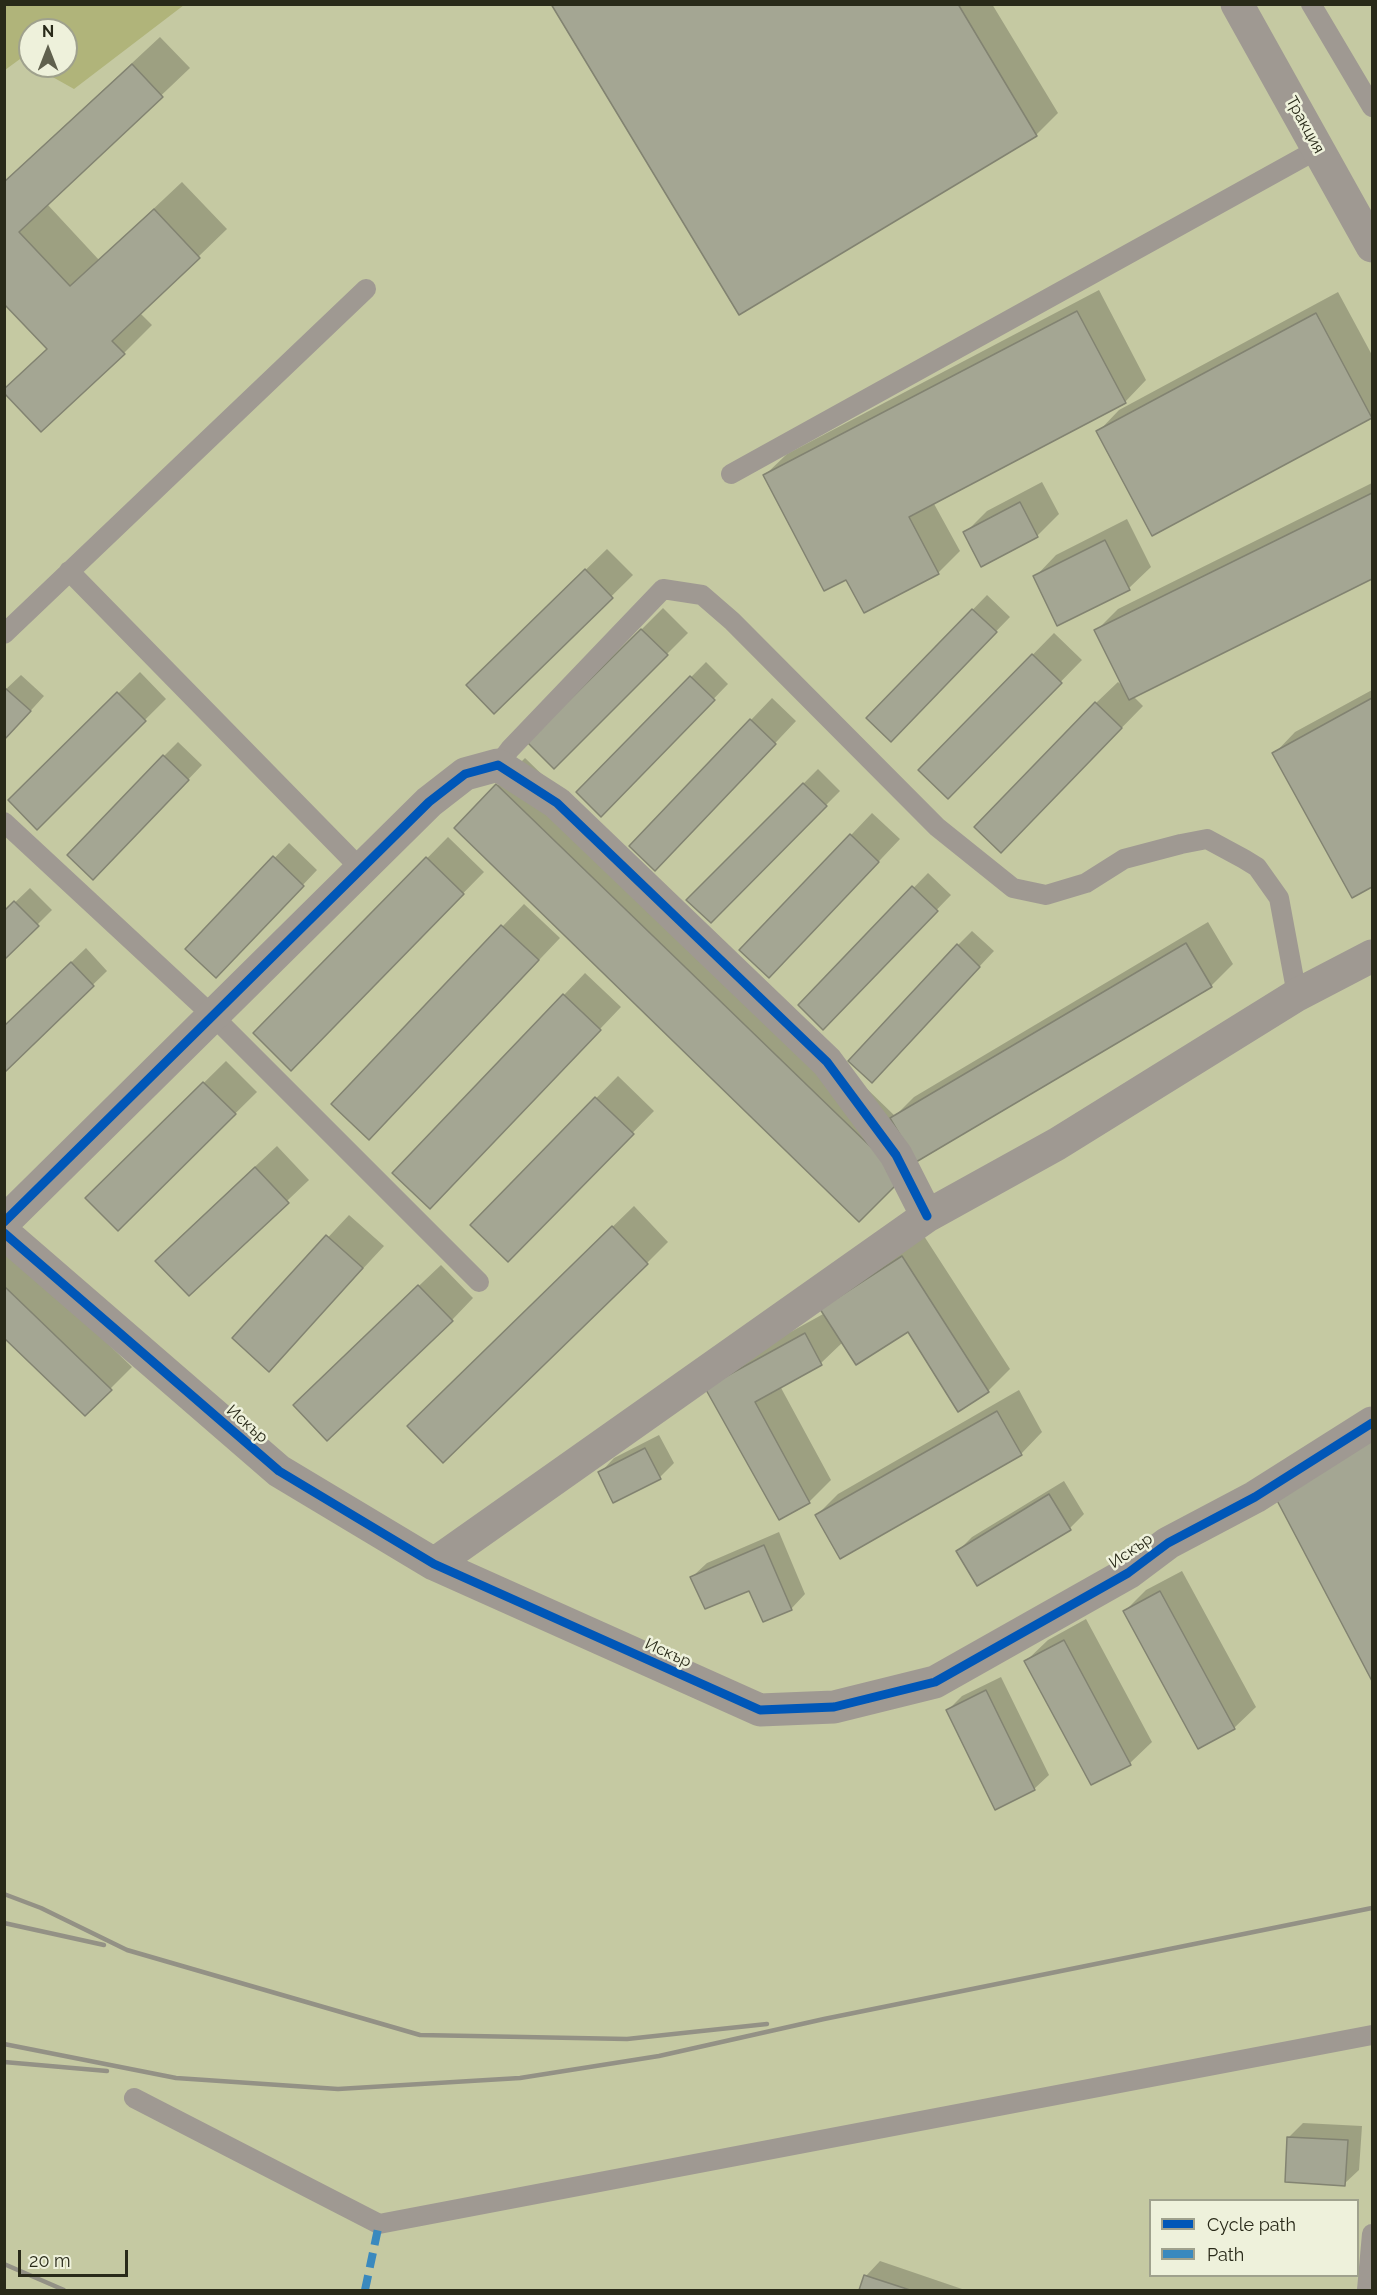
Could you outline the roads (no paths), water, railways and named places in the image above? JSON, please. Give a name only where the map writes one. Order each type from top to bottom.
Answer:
[{"type":"street","name":"Тракция","points":[[1237,4],[1372,246]]},
{"type":"street","points":[[4,1222],[429,802],[465,774],[498,765],[557,803],[827,1062],[896,1155],[927,1216]]},
{"type":"street","points":[[434,1564],[927,1216],[1057,1144],[1298,995],[1372,956]]},
{"type":"street","name":"Искър","points":[[4,1233],[279,1471],[434,1564],[760,1710],[834,1707],[935,1682],[1128,1573],[1168,1543],[1255,1497],[1372,1424]]},
{"type":"lane","points":[[1311,4],[1372,107]]},
{"type":"lane","points":[[731,474],[1318,149]]},
{"type":"lane","points":[[4,634],[366,289]]},
{"type":"lane","points":[[69,571],[360,868]]},
{"type":"lane","points":[[498,765],[510,748],[663,589],[702,595],[732,621],[937,827],[1013,888],[1046,895],[1086,883],[1124,859],[1207,839],[1257,867],[1279,898],[1298,995]]},
{"type":"lane","points":[[4,822],[213,1016],[479,1282]]},
{"type":"lane","points":[[134,2098],[379,2224],[1372,2035]]},
{"type":"lane","points":[[1367,2290],[1372,2234]]},
{"type":"railway","points":[[4,1894],[41,1908],[127,1950],[420,2035],[627,2039],[767,2024]]},
{"type":"railway","points":[[4,2044],[176,2078],[338,2089],[520,2078],[659,2056],[824,2019],[1372,1908]]},
{"type":"railway","points":[[4,1923],[104,1945]]},
{"type":"railway","points":[[4,2062],[107,2071]]},
{"type":"railway","points":[[4,2264],[64,2290]]}]
